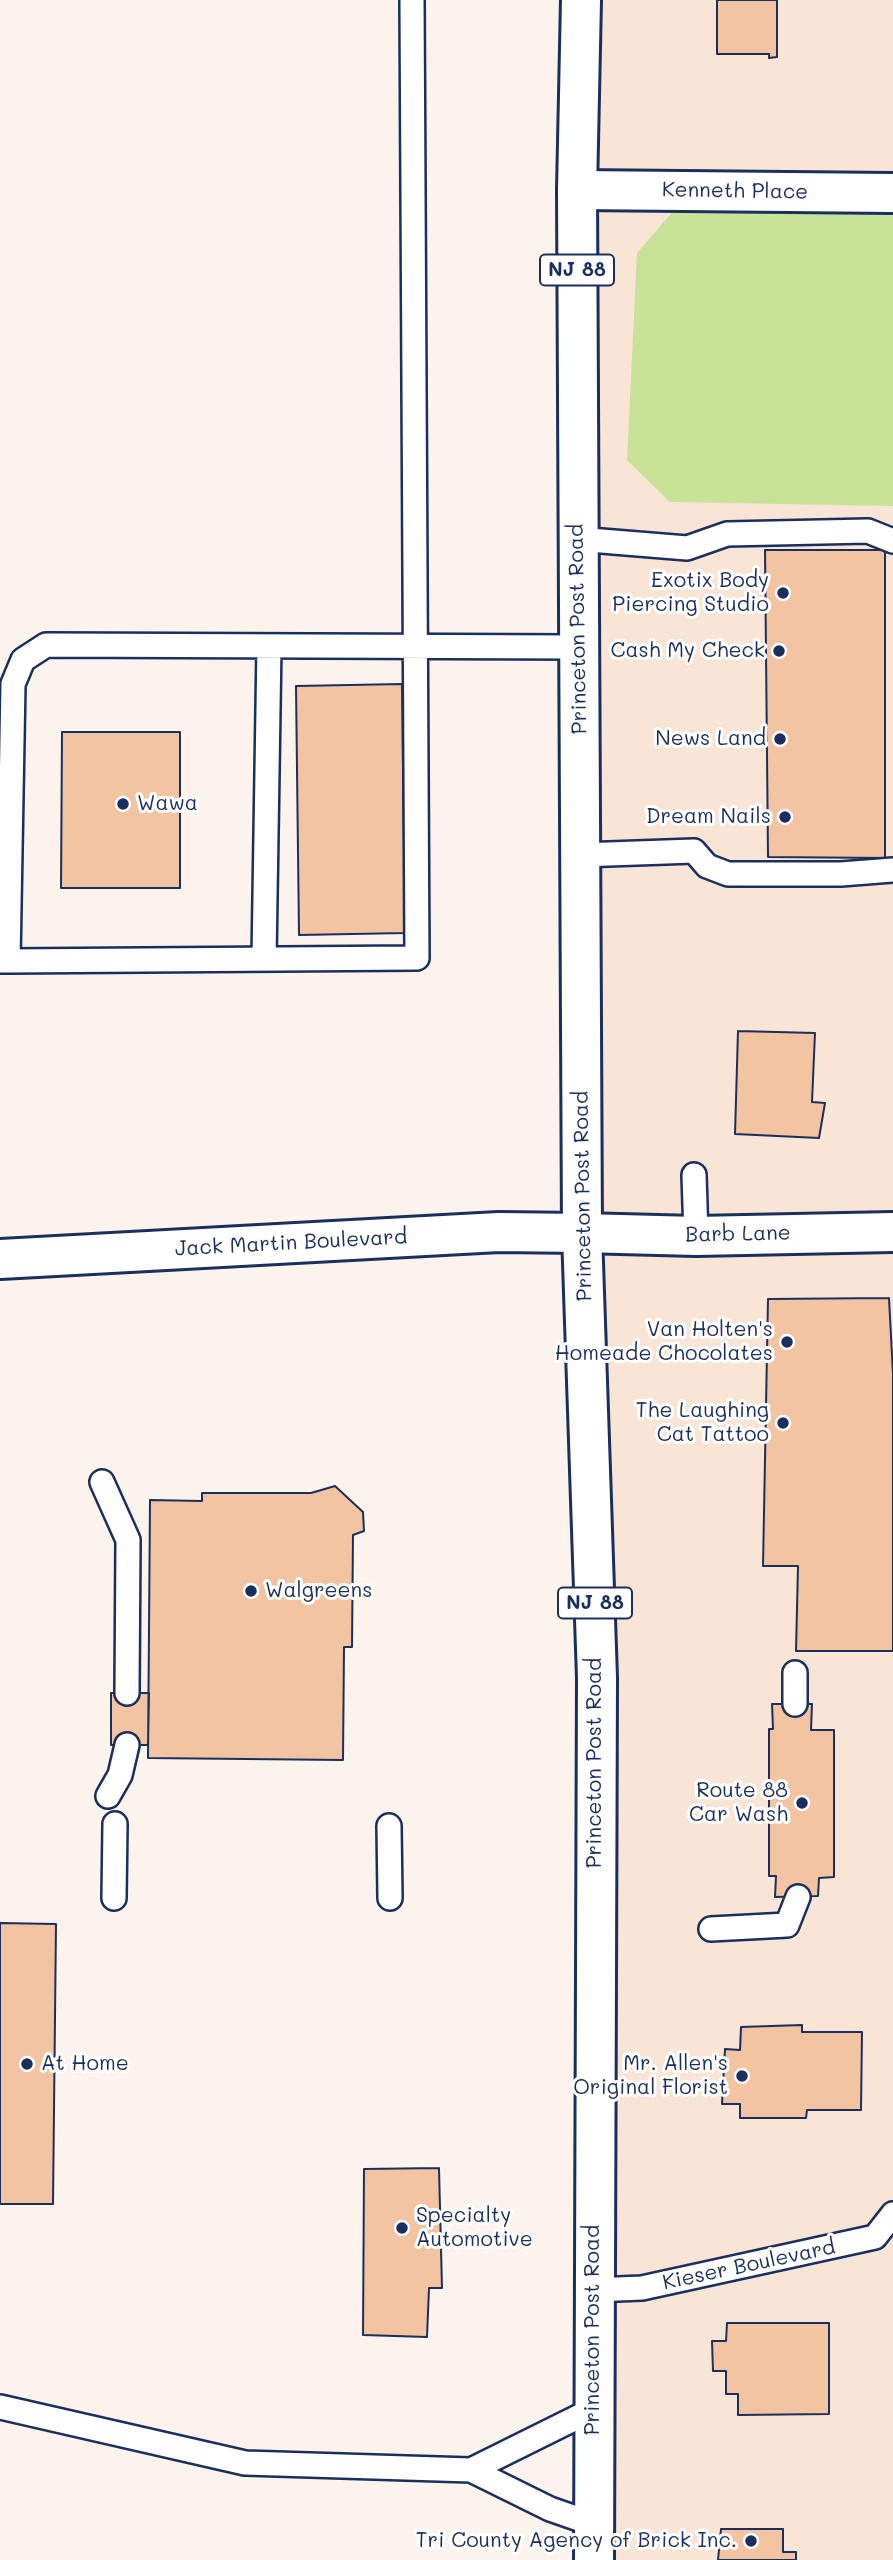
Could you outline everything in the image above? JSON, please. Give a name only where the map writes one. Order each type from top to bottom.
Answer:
[{"type":"main road","name":"Princeton Post Road","points":[[580,0],[577,539],[582,1233],[597,1678],[592,2410],[594,2542]]},
{"type":"main road","name":"Kenneth Place","points":[[577,190],[893,193]]},
{"type":"main road","name":"Jack Martin Boulevard","points":[[0,1259],[499,1232],[582,1233]]},
{"type":"main road","name":"Barb Lane","points":[[582,1233],[696,1236],[893,1232]]},
{"type":"lane","points":[[412,0],[417,646],[417,958],[4,961],[13,684],[23,660],[46,645],[417,646],[578,647]]},
{"type":"lane","points":[[577,539],[687,548],[727,534],[868,531],[893,541]]},
{"type":"lane","points":[[264,959],[268,646]]},
{"type":"lane","points":[[580,855],[694,851],[707,866],[728,873],[841,874],[893,870]]},
{"type":"lane","points":[[694,1175],[696,1236]]},
{"type":"lane","points":[[102,1482],[128,1540],[127,1693]]},
{"type":"lane","points":[[795,1673],[795,1704]]},
{"type":"lane","points":[[108,1796],[120,1775],[127,1745]]},
{"type":"lane","points":[[114,1898],[115,1824]]},
{"type":"lane","points":[[389,1826],[390,1898]]},
{"type":"lane","points":[[710,1929],[787,1925],[798,1897]]},
{"type":"lane","name":"Kieser Boulevard","points":[[593,2290],[642,2288],[875,2237],[893,2214]]},
{"type":"lane","points":[[0,2406],[245,2463],[471,2470],[550,2510],[594,2542]]},
{"type":"lane","points":[[471,2470],[592,2410]]},
{"type":"shaded area","points":[[581,0],[893,0],[893,2560],[595,2560]]},
{"type":"green space","points":[[674,210],[893,210],[893,506],[670,502],[627,460],[637,253]]},
{"type":"building","points":[[717,0],[777,0],[777,57],[769,58],[769,54],[717,54]]},
{"type":"building","points":[[765,550],[885,550],[885,858],[768,857]]},
{"type":"building","points":[[402,684],[405,933],[299,935],[296,686]]},
{"type":"building","points":[[62,732],[180,732],[180,888],[61,888]]},
{"type":"building","points":[[738,1031],[815,1033],[812,1102],[825,1103],[819,1138],[735,1134]]},
{"type":"building","points":[[889,1298],[893,1374],[893,1651],[796,1651],[798,1566],[763,1566],[768,1299]]},
{"type":"building","name":"Walgreens","points":[[335,1486],[363,1512],[364,1531],[353,1535],[352,1647],[344,1647],[343,1760],[148,1758],[150,1500],[202,1501],[202,1493],[311,1493]]},
{"type":"building","points":[[111,1693],[149,1693],[148,1745],[111,1745]]},
{"type":"building","name":"Route 88 Car Wash","points":[[772,1704],[812,1704],[811,1730],[834,1730],[834,1877],[819,1878],[818,1896],[775,1897],[776,1876],[769,1876],[769,1729],[773,1729]]},
{"type":"building","name":"At Home","points":[[0,1923],[56,1924],[53,2204],[0,2204]]},
{"type":"building","points":[[802,2025],[802,2032],[862,2032],[861,2110],[807,2110],[806,2118],[740,2118],[740,2104],[722,2104],[725,2049],[740,2050],[741,2027]]},
{"type":"building","name":"Specialty Automotive","points":[[439,2168],[442,2288],[429,2288],[427,2337],[363,2335],[364,2169]]},
{"type":"building","points":[[727,2323],[829,2323],[829,2414],[738,2415],[738,2394],[726,2394],[726,2371],[713,2371],[712,2341],[726,2341]]},
{"type":"building","name":"Tri County Agency of Brick Inc.","points":[[721,2529],[783,2529],[783,2552],[796,2552],[796,2560],[718,2560]]},
{"type":"place","name":"Exotix Body Piercing Studio","points":[[783,593]]},
{"type":"place","name":"Cash My Check","points":[[779,651]]},
{"type":"place","name":"News Land","points":[[780,739]]},
{"type":"place","name":"Wawa","points":[[123,804]]},
{"type":"place","name":"Dream Nails","points":[[785,817]]},
{"type":"place","name":"Van Holten's Homeade Chocolates","points":[[787,1342]]},
{"type":"place","name":"The Laughing Cat Tattoo","points":[[783,1423]]},
{"type":"place","name":"Walgreens","points":[[251,1591]]},
{"type":"place","name":"Route 88 Car Wash","points":[[802,1803]]},
{"type":"place","name":"At Home","points":[[27,2064]]},
{"type":"place","name":"Mr. Allen's Original Florist","points":[[742,2076]]},
{"type":"place","name":"Specialty Automotive","points":[[402,2228]]},
{"type":"place","name":"Tri County Agency of Brick Inc.","points":[[751,2541]]}]
